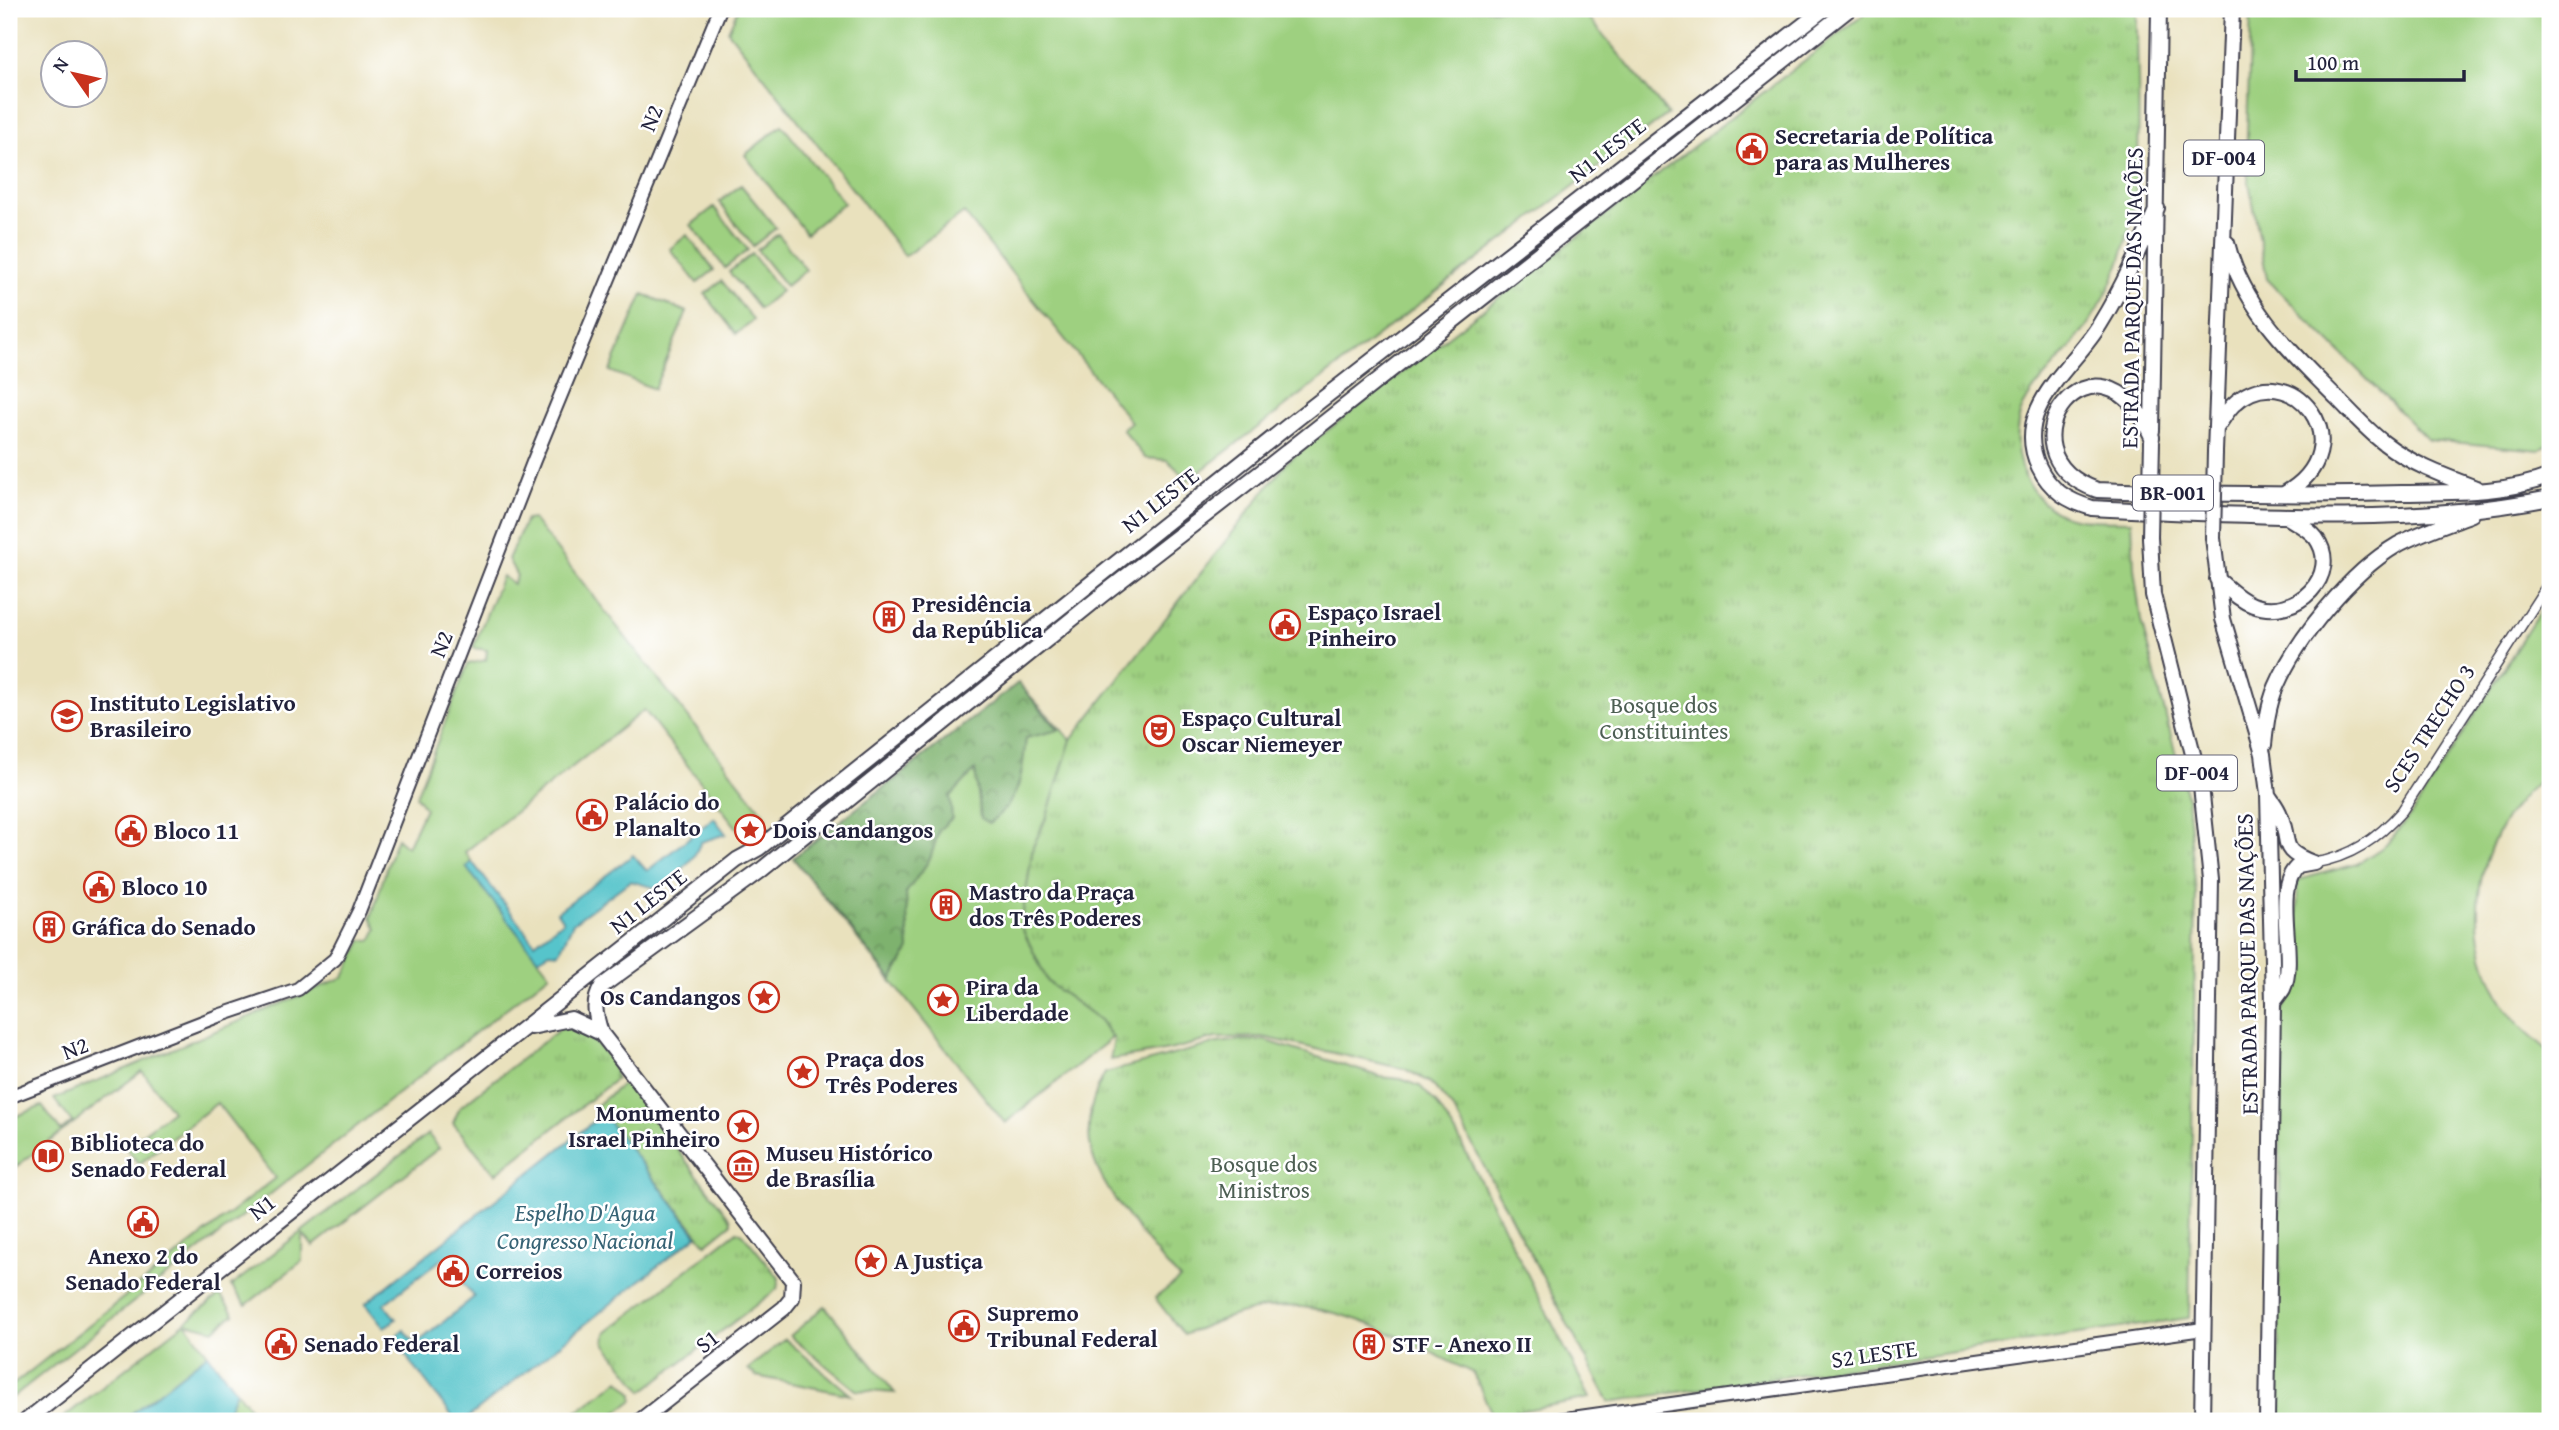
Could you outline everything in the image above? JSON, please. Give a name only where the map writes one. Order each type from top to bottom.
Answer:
[{"type":"highway","name":"N1 LESTE","points":[[526,1028],[737,860],[759,848],[1309,410],[1825,9]]},
{"type":"highway","name":"N1 LESTE","points":[[601,1033],[594,1011],[595,999],[602,986],[760,871],[1101,595],[1286,453],[1849,9]]},
{"type":"highway","name":"ESTRADA PARQUE DAS NAÇÕES","points":[[2159,9],[2150,537],[2153,595],[2200,786],[2211,880],[2202,1421]]},
{"type":"highway","name":"ESTRADA PARQUE DAS NAÇÕES","points":[[2232,9],[2222,223],[2213,538],[2223,619],[2263,754],[2268,794],[2273,1003],[2267,1421]]},
{"type":"highway","name":"BR-001","points":[[2157,208],[2121,289],[2098,328],[2044,394],[2035,413],[2030,435],[2033,456],[2055,491],[2073,503],[2092,508],[2288,517],[2483,509],[2550,498]]},
{"type":"highway","points":[[2222,223],[2232,264],[2244,291],[2262,319],[2295,356],[2383,443],[2433,471],[2480,489]]},
{"type":"highway","name":"BR-001","points":[[2152,439],[2141,412],[2132,401],[2116,390],[2101,387],[2085,388],[2074,394],[2061,407],[2052,428],[2052,448],[2059,465],[2070,478],[2097,490],[2281,496],[2480,489],[2550,475]]},
{"type":"highway","points":[[2217,428],[2232,406],[2248,394],[2269,388],[2288,392],[2306,404],[2317,419],[2321,436],[2319,457],[2313,471],[2281,496]]},
{"type":"highway","name":"BR-001","points":[[2263,754],[2267,716],[2285,669],[2314,627],[2344,591],[2395,546],[2483,509]]},
{"type":"highway","points":[[2217,579],[2254,605],[2275,609],[2292,606],[2304,598],[2321,573],[2323,556],[2317,539],[2288,517]]},
{"type":"highway","points":[[2268,794],[2281,816],[2284,842],[2290,853],[2314,863]]},
{"type":"highway","points":[[2273,1003],[2283,988],[2287,967],[2287,883],[2298,866],[2314,863]]},
{"type":"highway","points":[[526,1028],[571,1019],[601,1033]]},
{"type":"highway","name":"N1","points":[[26,1421],[526,1028]]},
{"type":"highway","name":"S1","points":[[601,1033],[785,1269],[794,1290],[792,1298],[769,1320],[640,1421]]},
{"type":"main road","name":"N2","points":[[9,1097],[218,1016],[298,989],[320,975],[335,959],[359,911],[534,460],[718,10]]},
{"type":"main road","name":"S2 LESTE","points":[[1551,1421],[2203,1329]]},
{"type":"street","name":"SCES TRECHO 3","points":[[2314,863],[2355,850],[2382,833],[2402,811],[2550,581]]},
{"type":"green space","points":[[738,9],[1582,9],[1668,114],[1189,480],[1167,460],[1145,458],[1122,429],[1131,422],[964,213],[905,256],[728,31]]},
{"type":"green space","name":"Bosque dos Constituintes","points":[[1871,9],[2137,9],[2139,137],[2129,232],[2116,274],[2098,308],[2077,339],[2028,398],[2020,414],[2017,432],[2022,470],[2030,487],[2042,501],[2057,512],[2074,518],[2132,521],[2134,568],[2141,621],[2187,797],[2196,894],[2189,1318],[1609,1402],[1454,1110],[1431,1083],[1405,1069],[1263,1037],[1216,1038],[1169,1050],[1110,1060],[1114,1039],[1100,1020],[1048,982],[1021,926],[1033,847],[1047,816],[1071,740],[1288,461]]},
{"type":"green space","points":[[2251,9],[2550,9],[2550,443],[2540,450],[2428,440],[2267,279],[2246,166]]},
{"type":"green space","points":[[782,125],[844,203],[806,233],[745,155]]},
{"type":"green space","points":[[741,185],[776,228],[753,246],[719,202]]},
{"type":"green space","points":[[714,207],[748,250],[725,268],[691,225]]},
{"type":"green space","points":[[778,234],[806,270],[786,286],[757,250]]},
{"type":"green space","points":[[687,235],[714,270],[697,283],[670,249]]},
{"type":"green space","points":[[752,254],[781,291],[759,309],[729,272]]},
{"type":"green space","points":[[722,281],[753,320],[736,334],[705,294]]},
{"type":"green space","points":[[643,294],[687,312],[654,389],[610,371]]},
{"type":"green space","points":[[533,519],[767,818],[744,837],[644,710],[465,852],[472,862],[466,867],[550,974],[9,1400],[9,1388],[275,1178],[217,1103],[139,1164],[125,1147],[172,1111],[142,1071],[9,1172],[9,1119],[42,1106],[61,1131],[72,1122],[54,1099],[344,977],[362,940],[371,941],[377,929],[371,917],[393,848],[397,838],[407,847],[425,808],[416,796],[468,664],[486,660],[487,650],[473,648],[502,576],[513,584],[517,576],[508,559],[526,520]]},
{"type":"green space","points":[[2550,595],[2550,772],[2525,794],[2506,819],[2491,847],[2482,877],[2478,909],[2480,940],[2488,972],[2502,1002],[2518,1023],[2550,1052],[2550,1421],[2278,1421],[2281,1013],[2295,986],[2298,880],[2357,864],[2386,845],[2414,811]]},
{"type":"green space","points":[[1018,683],[1071,740],[1047,816],[1033,847],[1021,926],[1048,982],[1100,1020],[1112,1038],[1005,1123],[793,858]]},
{"type":"green space","points":[[1018,683],[1059,730],[1026,738],[1021,774],[1014,795],[1000,814],[989,823],[981,818],[975,770],[950,797],[952,818],[939,830],[930,859],[906,893],[909,949],[892,980],[793,858]]},
{"type":"green space","points":[[565,1025],[582,1032],[598,1045],[611,1062],[616,1079],[495,1174],[453,1123],[460,1107]]},
{"type":"green space","name":"Bosque dos Ministros","points":[[1264,1040],[1381,1077],[1401,1079],[1420,1086],[1436,1103],[1457,1135],[1590,1398],[1493,1416],[1473,1373],[1375,1326],[1323,1310],[1271,1307],[1248,1311],[1184,1335],[1155,1298],[1180,1279],[1108,1189],[1092,1154],[1090,1116],[1095,1095],[1105,1073],[1217,1043]]},
{"type":"green space","points":[[623,1084],[630,1087],[731,1220],[731,1224],[706,1244],[596,1106]]},
{"type":"green space","points":[[428,1134],[439,1148],[313,1246],[302,1233],[302,1261],[246,1305],[231,1286]]},
{"type":"green space","points":[[737,1231],[743,1234],[779,1278],[777,1289],[643,1391],[605,1343],[606,1333]]},
{"type":"green space","points":[[220,1295],[234,1314],[214,1330],[186,1323],[208,1354],[122,1421],[59,1421]]},
{"type":"green space","points":[[825,1306],[895,1393],[856,1390],[790,1336]]},
{"type":"green space","points":[[785,1339],[851,1395],[756,1376],[748,1369]]},
{"type":"green space","points":[[619,1380],[633,1394],[633,1400],[605,1421],[565,1421]]},
{"type":"green space","points":[[236,1391],[260,1421],[223,1421]]},
{"type":"water","points":[[714,818],[726,834],[701,842],[694,856],[674,879],[656,888],[630,881],[573,923],[559,953],[550,952],[538,959],[466,867],[472,862],[535,943],[563,921],[557,912],[633,855],[647,871]]},
{"type":"water","name":"Espelho D'Agua Congresso Nacional","points":[[603,1114],[697,1235],[464,1421],[456,1421],[393,1339],[404,1330],[416,1344],[474,1297],[443,1258],[384,1304],[396,1319],[384,1328],[365,1304]]},
{"type":"water","points":[[208,1354],[236,1391],[223,1421],[122,1421]]},
{"type":"place","name":"Secretaria de Política para as Mulheres","points":[[1752,149]]},
{"type":"place","name":"Presidência da República","points":[[889,617]]},
{"type":"place","name":"Espaço Israel Pinheiro","points":[[1285,625]]},
{"type":"place","name":"Instituto Legislativo Brasileiro","points":[[67,716]]},
{"type":"place","name":"Espaço Cultural Oscar Niemeyer","points":[[1159,731]]},
{"type":"place","name":"Palácio do Planalto","points":[[592,815]]},
{"type":"place","name":"Dois Candangos","points":[[750,830]]},
{"type":"place","name":"Bloco 11","points":[[131,831]]},
{"type":"place","name":"Bloco 10","points":[[99,887]]},
{"type":"place","name":"Mastro da Praça dos Três Poderes","points":[[946,905]]},
{"type":"place","name":"Gráfica do Senado","points":[[49,927]]},
{"type":"place","name":"Os Candangos","points":[[764,997]]},
{"type":"place","name":"Pira da Liberdade","points":[[943,1000]]},
{"type":"place","name":"Praça dos Três Poderes","points":[[803,1072]]},
{"type":"place","name":"Monumento Israel Pinheiro","points":[[743,1126]]},
{"type":"place","name":"Biblioteca do Senado Federal","points":[[48,1156]]},
{"type":"place","name":"Museu Histórico de Brasília","points":[[743,1166]]},
{"type":"place","name":"Anexo 2 do Senado Federal","points":[[143,1222]]},
{"type":"place","name":"A Justiça","points":[[871,1261]]},
{"type":"place","name":"Correios","points":[[453,1271]]},
{"type":"place","name":"Supremo Tribunal Federal","points":[[964,1326]]},
{"type":"place","name":"Senado Federal","points":[[281,1344]]},
{"type":"place","name":"STF - Anexo II","points":[[1369,1344]]}]
